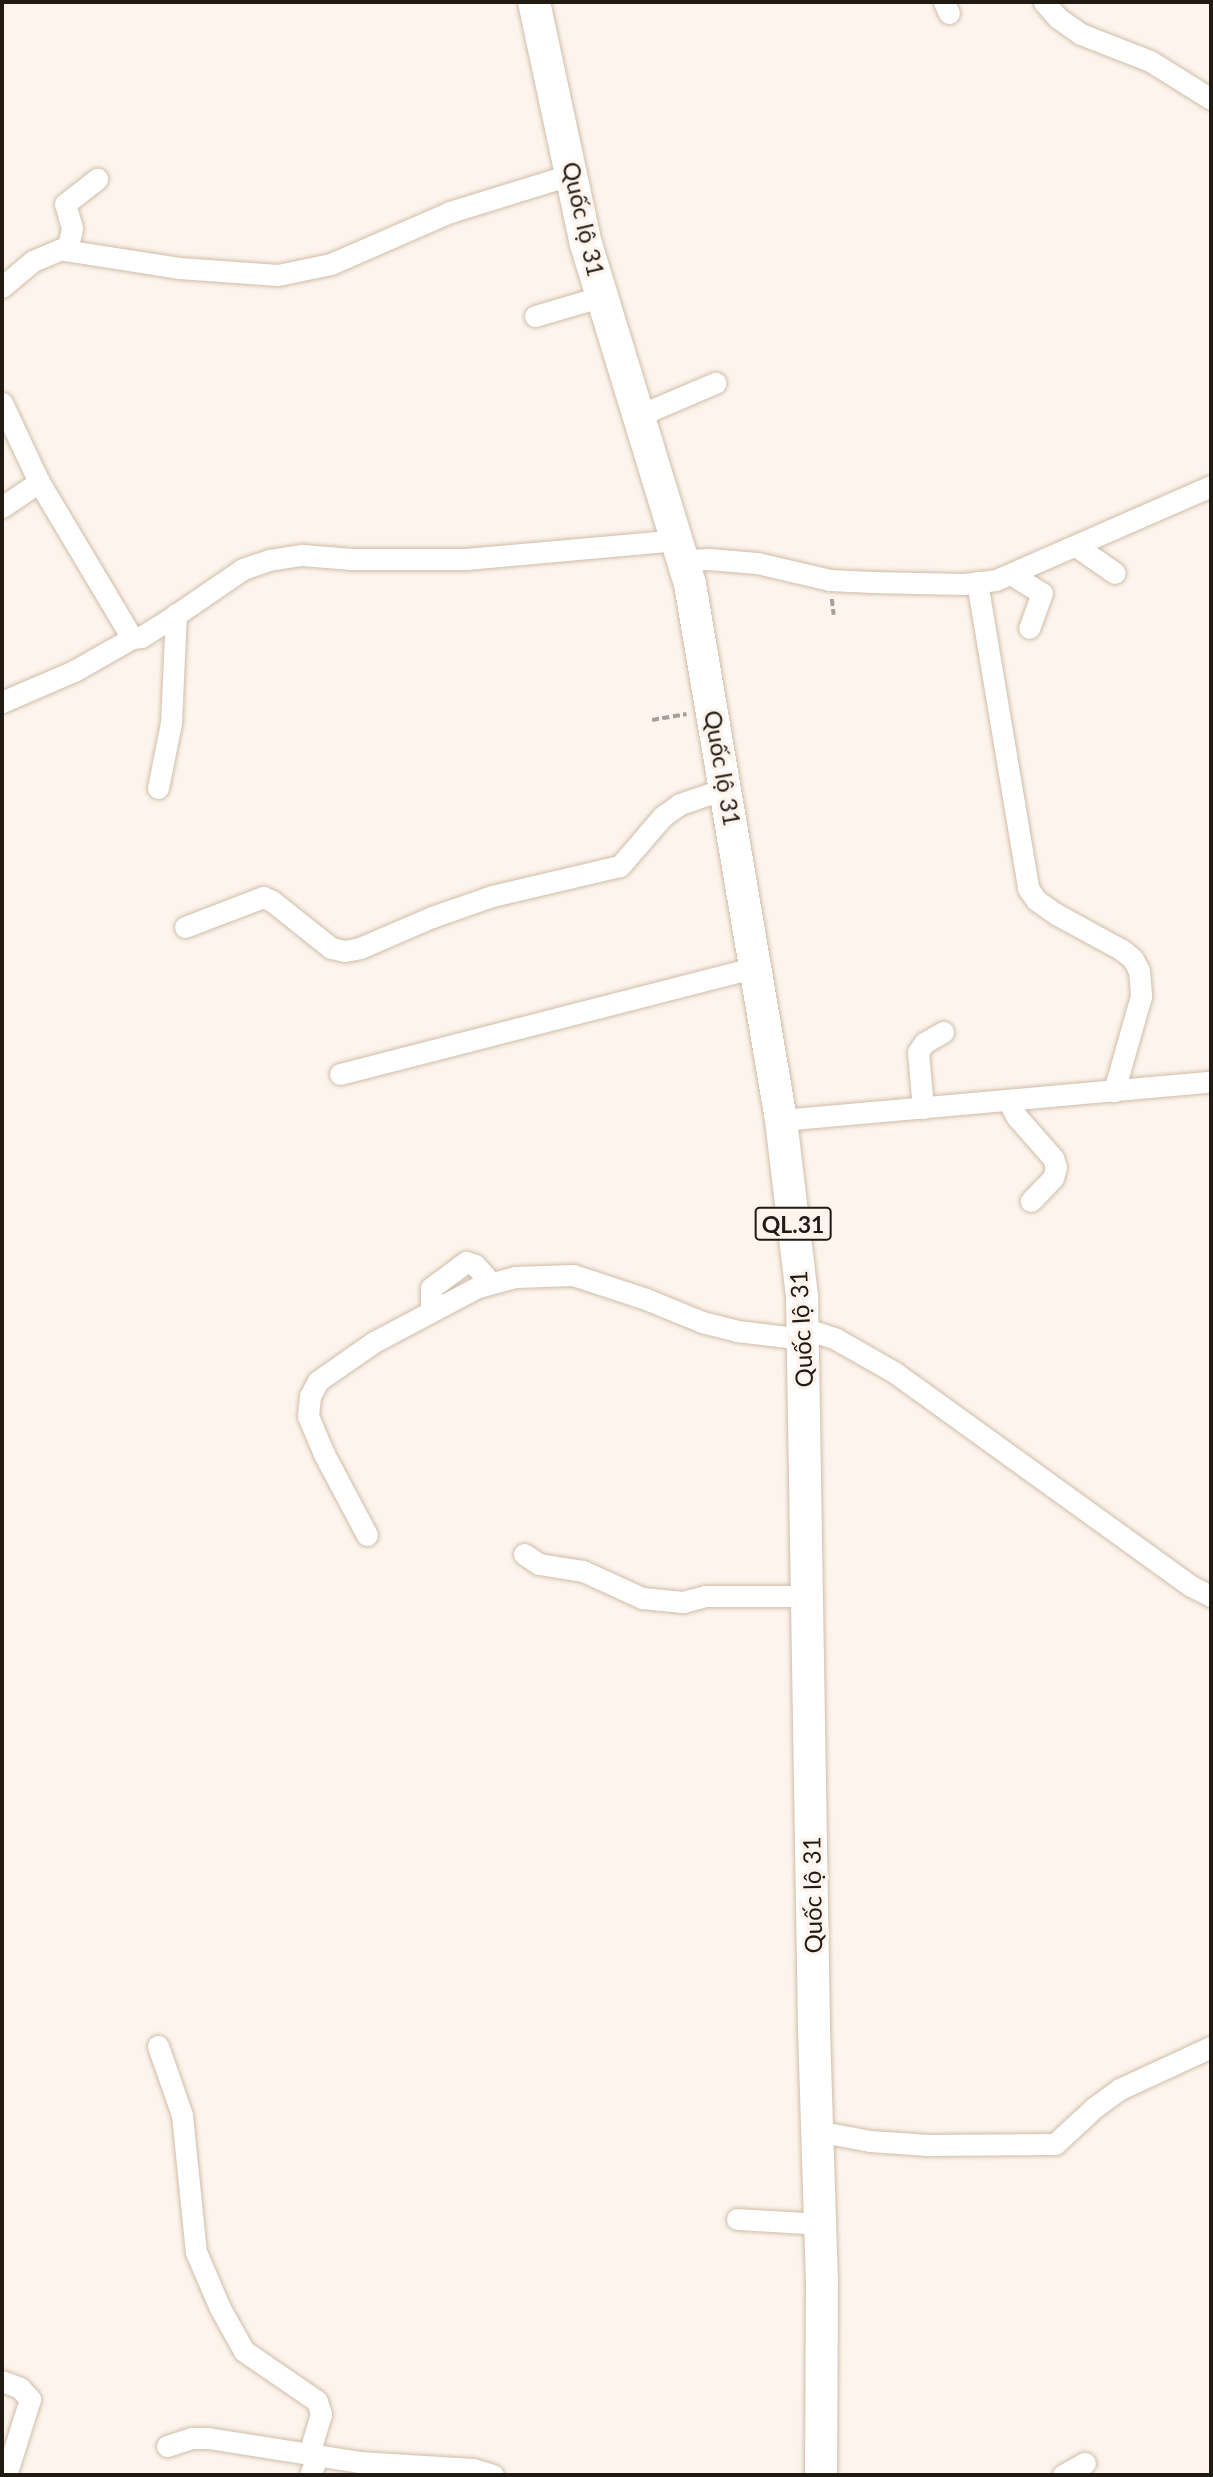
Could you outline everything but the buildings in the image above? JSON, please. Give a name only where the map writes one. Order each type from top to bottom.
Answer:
[{"type":"highway","name":"Quốc lộ 31","points":[[534,2],[586,244],[680,550],[727,788],[781,1120],[803,1334],[820,2224],[821,2475]]},
{"type":"street","points":[[1044,2],[1058,18],[1081,34],[1150,61],[1211,99]]},
{"type":"street","points":[[2,287],[33,261],[64,250],[179,268],[278,275],[331,264],[450,212],[573,174]]},
{"type":"street","points":[[64,250],[72,234],[65,204],[97,179]]},
{"type":"street","points":[[536,316],[603,296]]},
{"type":"street","points":[[640,415],[715,383]]},
{"type":"street","points":[[2,402],[39,482],[132,638]]},
{"type":"street","points":[[2,507],[39,482]]},
{"type":"street","points":[[2,702],[74,671],[132,638],[141,637],[243,569],[269,559],[302,555],[352,559],[466,559],[680,550],[708,559],[757,563],[830,580],[977,582],[1011,574],[1211,486]]},
{"type":"street","points":[[1076,546],[1115,573]]},
{"type":"street","points":[[1011,574],[1042,593],[1029,628]]},
{"type":"street","points":[[977,582],[1028,888],[1036,900],[1056,914],[1122,950],[1133,959],[1139,971],[1141,996],[1114,1091]]},
{"type":"street","points":[[158,788],[171,723],[176,614]]},
{"type":"street","points":[[185,927],[263,897],[272,901],[331,948],[345,951],[360,948],[432,917],[492,896],[620,866],[663,816],[680,804],[727,788]]},
{"type":"street","points":[[340,1074],[757,967]]},
{"type":"street","points":[[922,1108],[918,1052],[924,1043],[943,1032]]},
{"type":"street","points":[[781,1120],[1114,1091],[1210,1078]]},
{"type":"street","points":[[1008,1101],[1017,1117],[1053,1158],[1056,1167],[1054,1178],[1031,1201]]},
{"type":"street","points":[[367,1535],[308,1416],[310,1396],[318,1381],[431,1311],[491,1283],[516,1277],[573,1275],[646,1299],[702,1322],[737,1331],[803,1334],[836,1339],[894,1372],[1191,1586],[1211,1596]]},
{"type":"street","points":[[524,1554],[539,1564],[583,1571],[642,1598],[683,1602],[705,1596],[808,1596]]},
{"type":"street","points":[[158,2046],[182,2115],[197,2252],[220,2308],[244,2351],[317,2401],[321,2414],[312,2462]]},
{"type":"street","points":[[817,2131],[870,2141],[928,2146],[1055,2144],[1095,2107],[1120,2089],[1211,2047]]},
{"type":"street","points":[[737,2219],[820,2224]]},
{"type":"street","points":[[2,2381],[20,2388],[30,2399],[6,2475]]},
{"type":"street","points":[[167,2446],[192,2438],[208,2438],[312,2462],[438,2471],[472,2469],[494,2475]]},
{"type":"street","points":[[1063,2475],[1086,2463]]},
{"type":"path","points":[[652,720],[712,709]]}]
